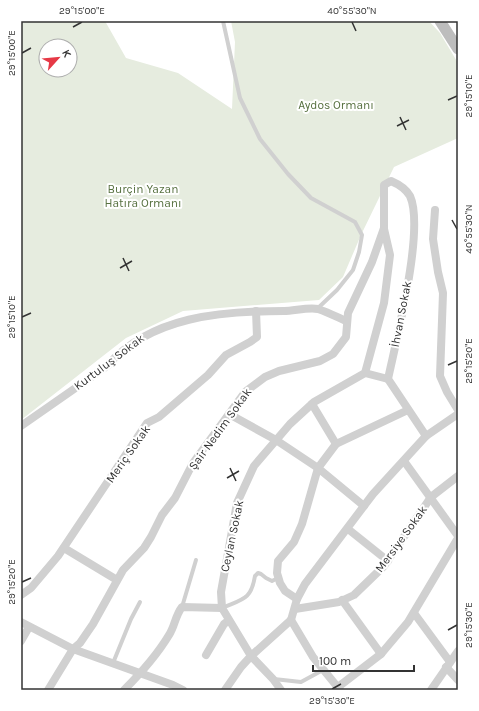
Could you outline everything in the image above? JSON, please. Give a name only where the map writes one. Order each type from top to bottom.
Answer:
[{"type":"street","points":[[440,21],[458,49]]},
{"type":"street","points":[[449,21],[458,35]]},
{"type":"street","name":"Şair Nedim Sokak","points":[[48,690],[73,649],[80,643],[93,624],[123,570],[144,548],[162,515],[175,498],[193,463],[245,392],[265,377],[279,371],[320,361],[333,354],[346,337],[346,321],[348,313],[372,262],[384,228],[384,185],[391,181],[399,185]]},
{"type":"street","name":"İhvan Sokak","points":[[388,379],[405,304],[414,227],[409,195],[399,185]]},
{"type":"street","points":[[435,210],[433,239],[443,293],[440,376],[446,392],[458,410]]},
{"type":"street","points":[[384,228],[390,255],[388,276],[384,303],[365,373],[388,379],[426,436]]},
{"type":"street","name":"Kurtuluş Sokak","points":[[21,426],[106,366],[116,355],[135,340],[148,333],[180,322],[235,312],[317,309],[346,321]]},
{"type":"street","name":"Meriç Sokak","points":[[21,595],[31,588],[64,548],[147,423],[159,417],[208,375],[226,355],[250,342],[256,337],[256,311]]},
{"type":"street","name":"Ceylan Sokak","points":[[281,690],[274,679],[251,656],[228,621],[222,608],[221,592],[232,521],[237,503],[254,466],[290,424],[312,404],[365,373]]},
{"type":"street","points":[[312,404],[336,444]]},
{"type":"street","points":[[297,599],[285,591],[278,578],[278,561],[294,542],[302,524],[318,468],[336,444],[408,410]]},
{"type":"street","points":[[229,414],[276,440],[318,468],[364,506]]},
{"type":"street","points":[[225,690],[241,667],[251,656],[291,620],[297,599],[305,584],[348,530],[364,506],[426,436],[458,414]]},
{"type":"street","points":[[291,620],[323,670],[339,688],[381,654],[414,613],[458,537],[404,461]]},
{"type":"street","name":"Mersiye Sokak","points":[[295,609],[342,600],[354,595],[388,561],[431,497],[458,476]]},
{"type":"street","points":[[348,530],[388,561]]},
{"type":"street","points":[[64,548],[117,580]]},
{"type":"street","points":[[342,600],[381,654]]},
{"type":"street","points":[[124,690],[141,673],[167,638],[176,616],[182,607],[222,608]]},
{"type":"street","points":[[414,613],[458,680]]},
{"type":"street","points":[[206,655],[224,624],[228,621]]},
{"type":"street","points":[[21,622],[73,649],[141,673],[172,687],[183,690]]},
{"type":"street","points":[[21,641],[29,627]]},
{"type":"street","points":[[431,690],[458,651]]},
{"type":"lane","points":[[223,21],[240,98],[260,139],[288,174],[311,198],[355,222],[362,235],[354,270],[337,290],[317,309]]},
{"type":"lane","points":[[182,607],[196,560]]},
{"type":"lane","points":[[222,608],[249,595],[254,585],[255,576],[258,574],[261,574],[272,581],[278,578]]},
{"type":"lane","points":[[113,663],[131,618],[140,602]]},
{"type":"lane","points":[[274,679],[301,682],[323,670]]},
{"type":"green space","name":"Burçin Yazan Hatıra Ormanı","points":[[36,21],[105,21],[126,58],[178,73],[232,109],[235,42],[231,21],[429,21],[440,33],[458,63],[458,138],[394,167],[361,235],[343,277],[319,300],[183,311],[126,338],[21,420],[21,23]]},
{"type":"park label","name":"Aydos Ormanı","points":[[336,105]]}]
